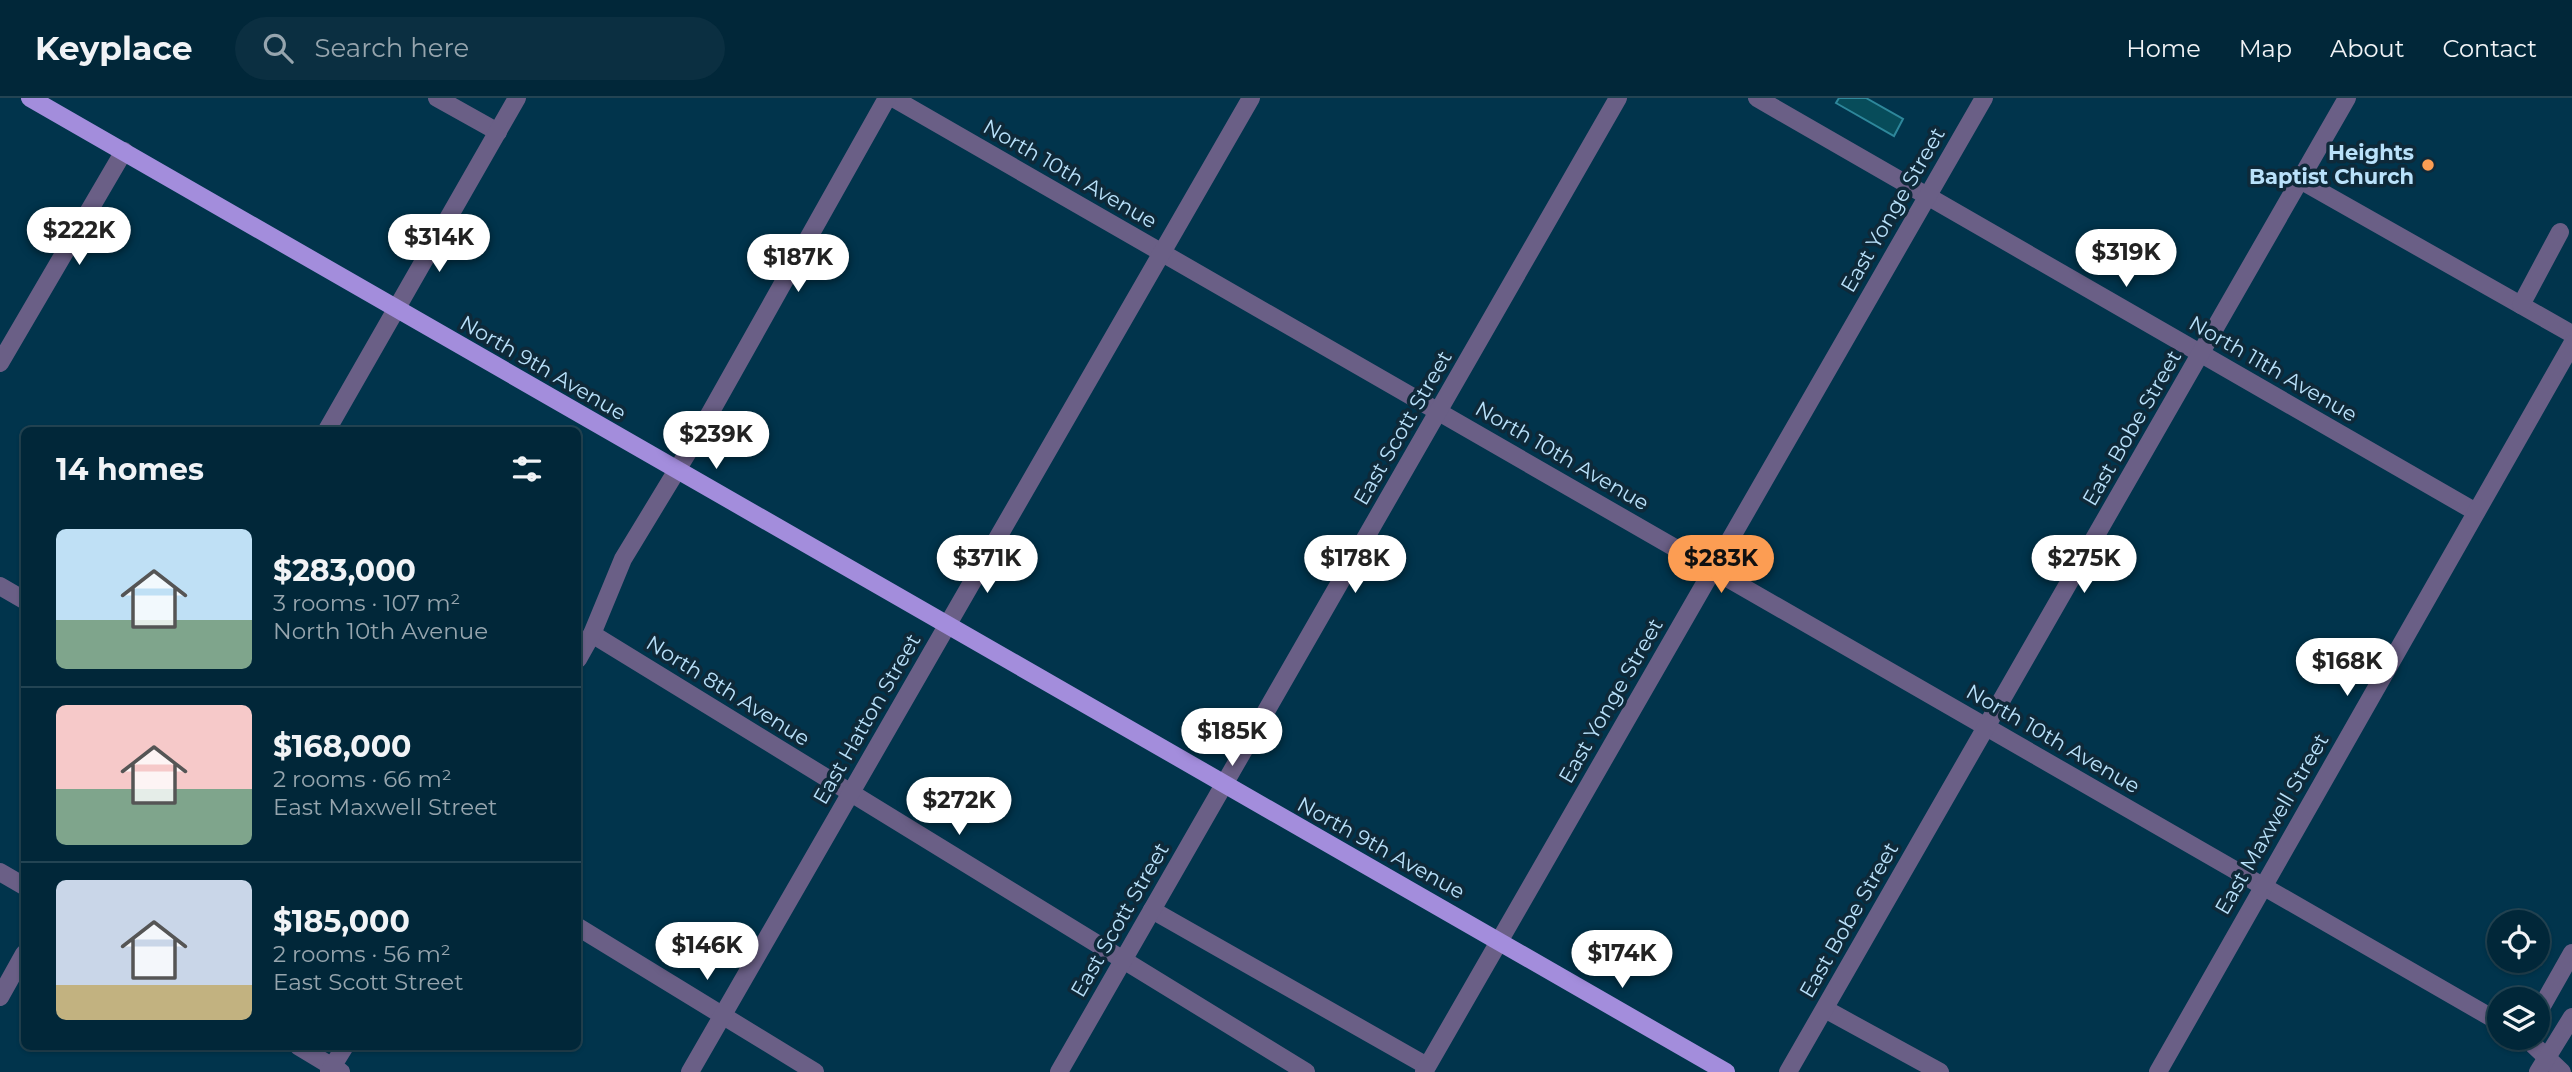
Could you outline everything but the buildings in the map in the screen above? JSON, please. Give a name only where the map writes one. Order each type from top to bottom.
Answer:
[{"type":"main road","name":"North 9th Avenue","points":[[30,98],[1726,1072]]},
{"type":"street","points":[[437,98],[498,132]]},
{"type":"street","points":[[329,427],[517,98]]},
{"type":"street","points":[[581,654],[623,559],[677,471],[887,98]]},
{"type":"street","name":"North 10th Avenue","points":[[893,98],[2487,1015]]},
{"type":"street","name":"East Hatton Street","points":[[690,1072],[1251,98]]},
{"type":"street","name":"East Scott Street","points":[[1059,1072],[1618,98]]},
{"type":"street","name":"North 11th Avenue","points":[[1757,98],[2476,512]]},
{"type":"street","name":"East Yonge Street","points":[[1426,1069],[1984,98]]},
{"type":"street","name":"East Bobe Street","points":[[1788,1072],[2347,98]]},
{"type":"street","points":[[0,363],[124,151]]},
{"type":"street","points":[[2300,180],[2572,334]]},
{"type":"street","points":[[2521,305],[2560,232]]},
{"type":"street","name":"East Maxwell Street","points":[[2158,1072],[2572,344]]},
{"type":"street","points":[[0,586],[21,598]]},
{"type":"street","name":"North 8th Avenue","points":[[592,634],[1306,1072]]},
{"type":"street","points":[[0,872],[21,884]]},
{"type":"street","points":[[1152,910],[1426,1069]]},
{"type":"street","points":[[581,929],[815,1072]]},
{"type":"street","points":[[2550,992],[2572,953]]},
{"type":"street","points":[[0,997],[21,959]]},
{"type":"street","points":[[1825,1009],[1940,1072]]},
{"type":"street","points":[[2543,1065],[2566,1041],[2572,1017]]},
{"type":"street","points":[[304,1050],[334,1070],[343,1050]]},
{"type":"street","points":[[2534,1050],[2543,1065],[2562,1072]]},
{"type":"place","name":"Heights Baptist Church","points":[[2428,165]]}]
